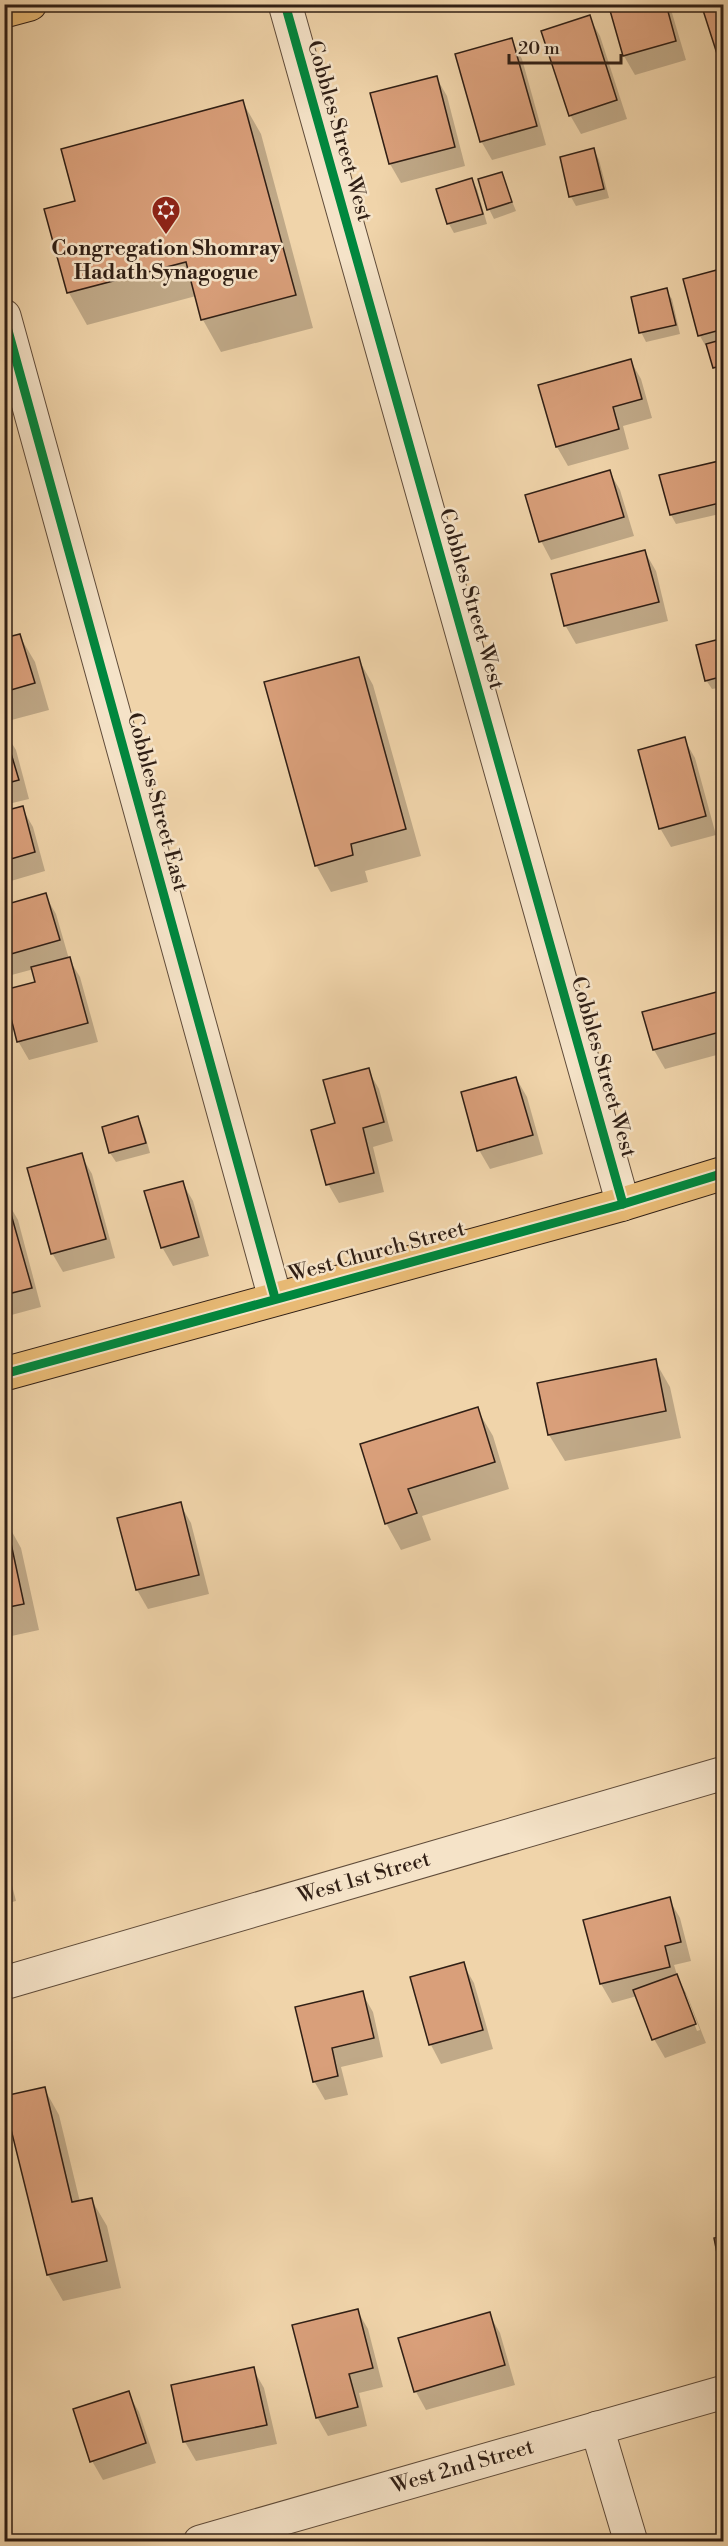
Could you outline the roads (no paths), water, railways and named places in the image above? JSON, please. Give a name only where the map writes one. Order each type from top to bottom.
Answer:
[{"type":"main road","points":[[4,11],[30,4]]},
{"type":"main road","name":"West Church Street","points":[[4,1374],[623,1204],[723,1173]]},
{"type":"street","name":"Cobbles Street West","points":[[285,4],[623,1204]]},
{"type":"street","name":"Cobbles Street East","points":[[4,316],[275,1298]]},
{"type":"street","name":"West 1st Street","points":[[4,1983],[723,1773]]},
{"type":"street","name":"West 2nd Street","points":[[200,2541],[723,2392]]},
{"type":"street","points":[[597,2428],[631,2541]]},
{"type":"place","name":"Congregation Shomray Hadath Synagogue","points":[[166,236]]}]
